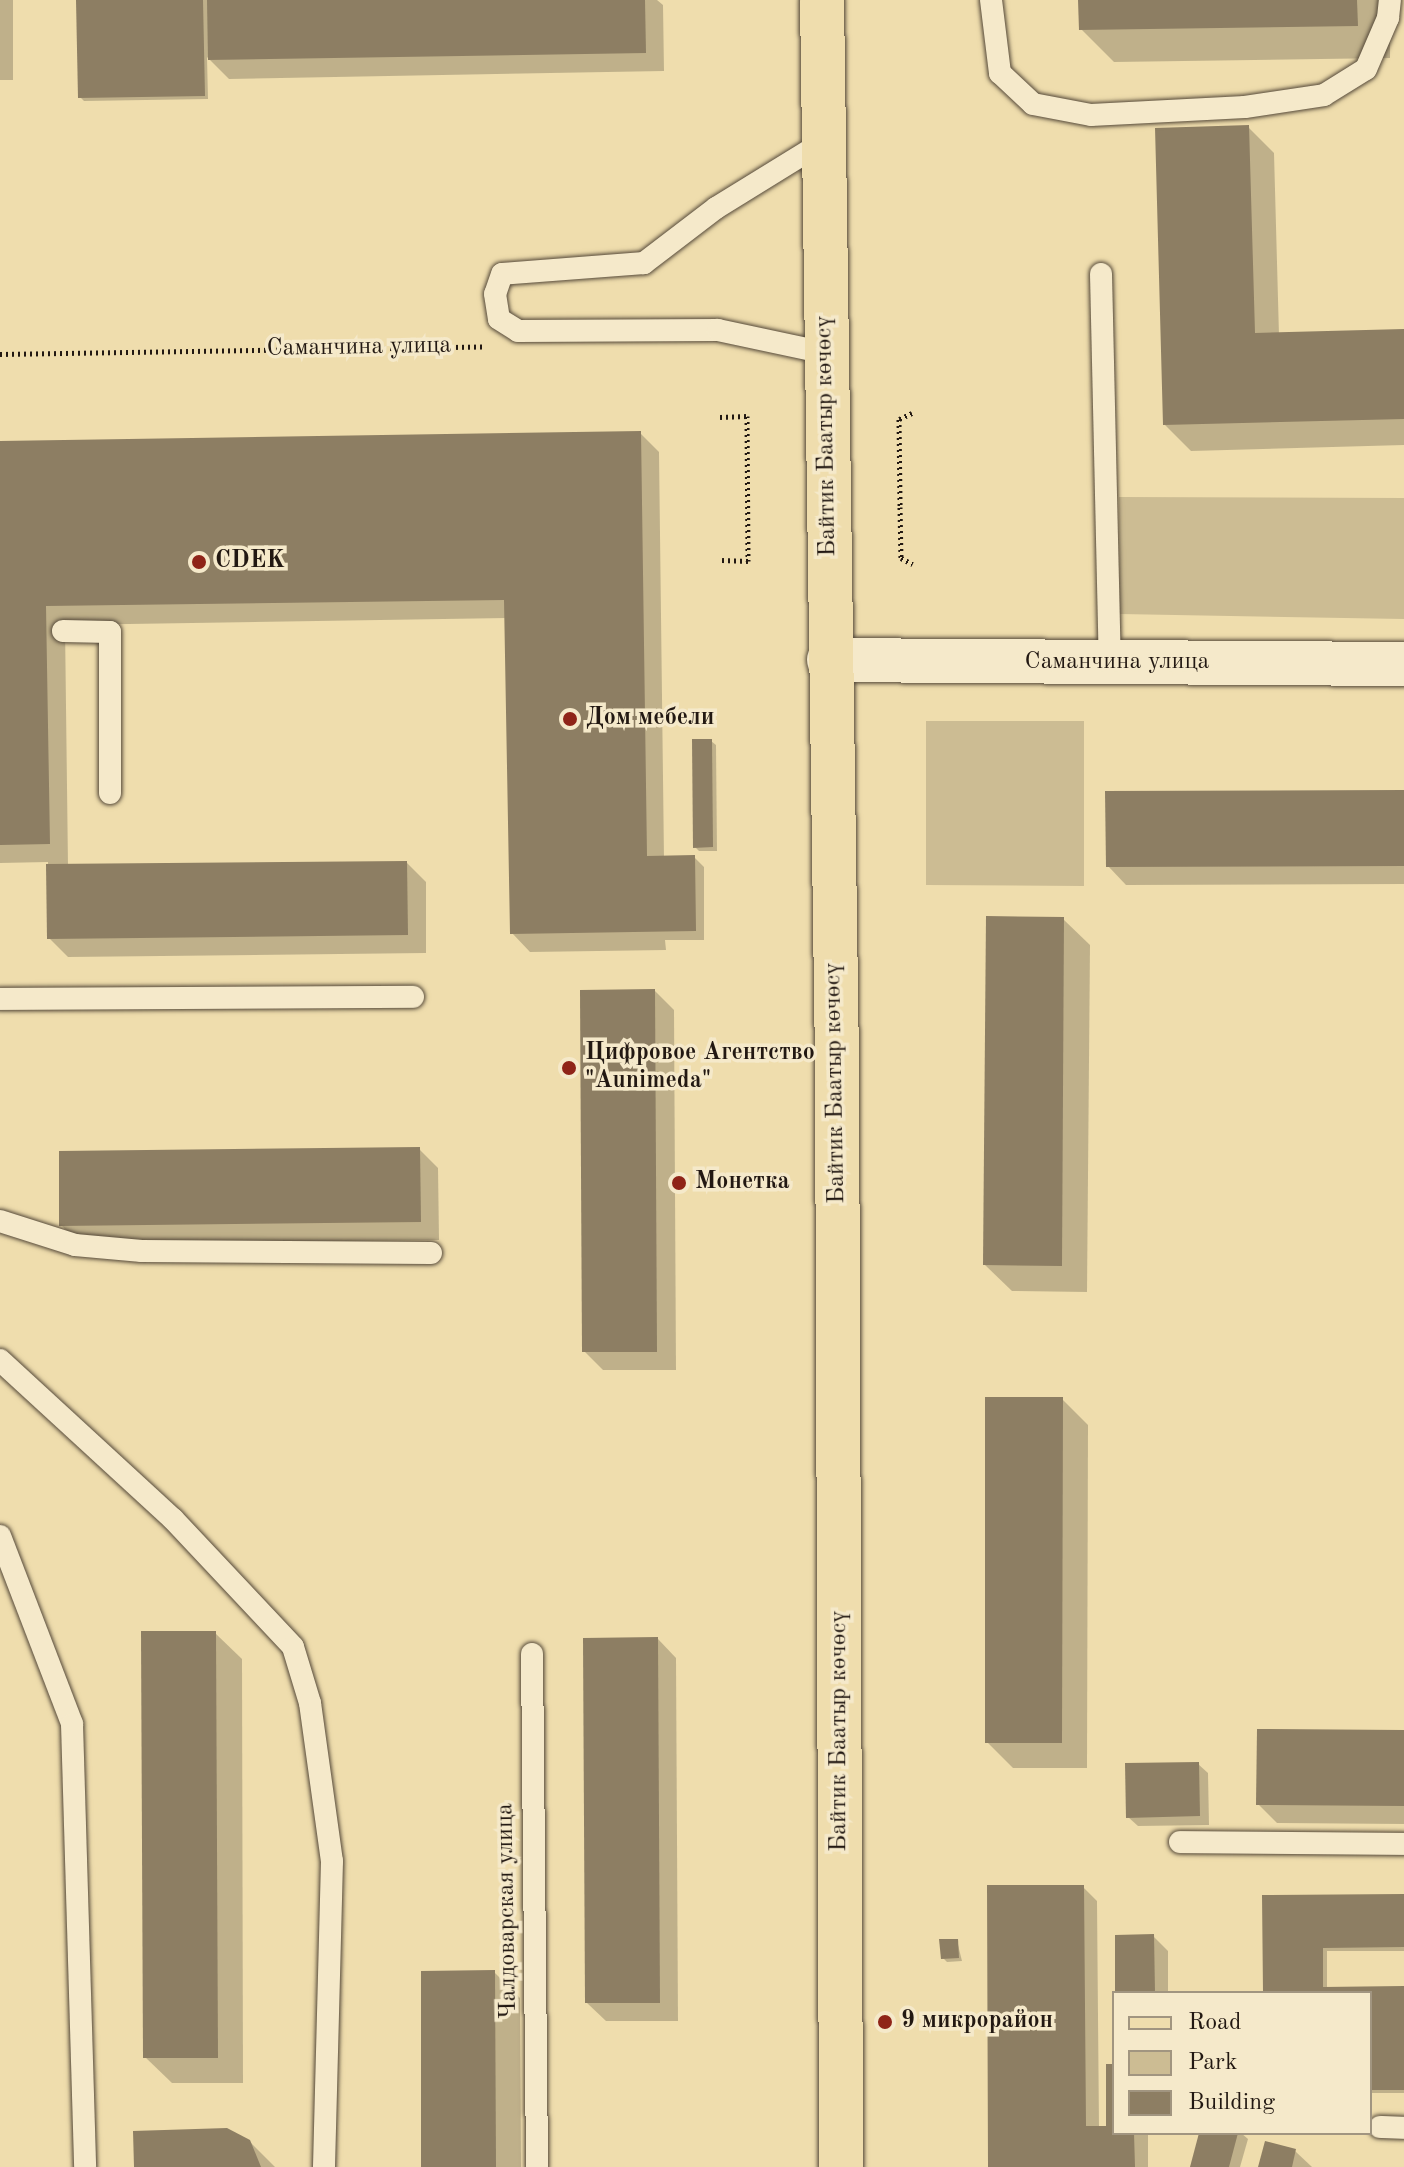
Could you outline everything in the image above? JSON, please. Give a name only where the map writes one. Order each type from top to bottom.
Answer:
[{"type":"main road","name":"Байтик Баатыр көчөсү","points":[[822,0],[837,1063],[841,2167]]},
{"type":"street","name":"Саманчина улица","points":[[829,660],[1404,664]]},
{"type":"lane","points":[[991,0],[1000,73],[1033,104],[1091,115],[1245,107],[1324,95],[1366,69],[1388,18],[1390,0]]},
{"type":"lane","points":[[823,142],[716,208],[644,263],[502,274],[495,294],[499,319],[518,331],[718,330],[826,353]]},
{"type":"lane","points":[[1101,274],[1110,663]]},
{"type":"lane","points":[[63,631],[110,632],[110,793]]},
{"type":"lane","points":[[0,999],[413,997]]},
{"type":"lane","points":[[0,1221],[75,1245],[142,1251],[431,1253]]},
{"type":"lane","points":[[0,1360],[173,1519],[293,1647],[310,1703],[332,1861],[324,2167]]},
{"type":"lane","points":[[0,1536],[72,1724],[85,2167]]},
{"type":"lane","name":"Чалдоварская улица","points":[[532,1654],[537,2167]]},
{"type":"lane","points":[[1180,1842],[1404,1844]]},
{"type":"lane","points":[[1380,2127],[1404,2128]]},
{"type":"path","name":"Саманчина улица","points":[[0,354],[492,346]]},
{"type":"path","points":[[912,413],[899,419],[901,558],[913,564]]},
{"type":"path","points":[[720,417],[747,416],[748,561],[722,560]]},
{"type":"green space","points":[[1119,497],[1404,498],[1404,619],[1120,614]]},
{"type":"green space","points":[[926,721],[1084,721],[1084,886],[926,885]]},
{"type":"building","points":[[76,0],[203,0],[205,96],[78,98]]},
{"type":"building","points":[[207,0],[645,0],[646,53],[208,60]]},
{"type":"building","points":[[1078,0],[1357,0],[1358,26],[1079,30]]},
{"type":"building","points":[[1249,125],[1255,333],[1404,329],[1404,419],[1163,425],[1155,128]]},
{"type":"building","points":[[641,431],[647,856],[695,855],[696,931],[510,934],[504,600],[46,606],[50,844],[0,845],[0,441]]},
{"type":"building","points":[[692,739],[712,739],[713,847],[693,848]]},
{"type":"building","points":[[1404,790],[1404,866],[1106,867],[1105,791]]},
{"type":"building","points":[[407,861],[408,935],[47,939],[46,864]]},
{"type":"building","points":[[986,916],[1064,917],[1062,1266],[983,1265]]},
{"type":"building","points":[[655,989],[657,1352],[582,1352],[580,990]]},
{"type":"building","points":[[420,1147],[421,1222],[59,1226],[59,1151]]},
{"type":"building","points":[[985,1397],[1063,1397],[1062,1743],[985,1743]]},
{"type":"building","points":[[141,1631],[216,1631],[218,2058],[143,2058]]},
{"type":"building","points":[[658,1637],[660,2003],[585,2003],[583,1638]]},
{"type":"building","points":[[1257,1729],[1404,1730],[1404,1806],[1256,1805]]},
{"type":"building","points":[[1199,1762],[1200,1816],[1126,1818],[1125,1763]]},
{"type":"building","points":[[987,1885],[1084,1885],[1086,2126],[1106,2126],[1106,2064],[1112,2064],[1112,2135],[1134,2135],[1135,2167],[988,2167]]},
{"type":"building","points":[[1404,1894],[1404,1947],[1323,1948],[1323,1987],[1404,1986],[1404,2090],[1372,2090],[1372,1991],[1263,1991],[1262,1895]]},
{"type":"building","points":[[1154,1934],[1155,1991],[1115,1991],[1115,1935]]},
{"type":"building","points":[[939,1939],[958,1939],[959,1958],[941,1959]]},
{"type":"building","points":[[495,1970],[496,2167],[421,2167],[421,1971]]},
{"type":"building","points":[[227,2128],[250,2140],[261,2167],[134,2167],[133,2131]]},
{"type":"building","points":[[1198,2135],[1237,2135],[1229,2167],[1190,2167]]},
{"type":"building","points":[[1265,2141],[1296,2149],[1292,2167],[1258,2167]]},
{"type":"place","name":"CDEK","points":[[199,562]]},
{"type":"place","name":"Дом мебели","points":[[570,719]]},
{"type":"place","name":"Цифровое Агентство \"Aunimeda\"","points":[[569,1068]]},
{"type":"place","name":"Монетка","points":[[679,1183]]},
{"type":"place","name":"9 микрорайон","points":[[885,2022]]}]
